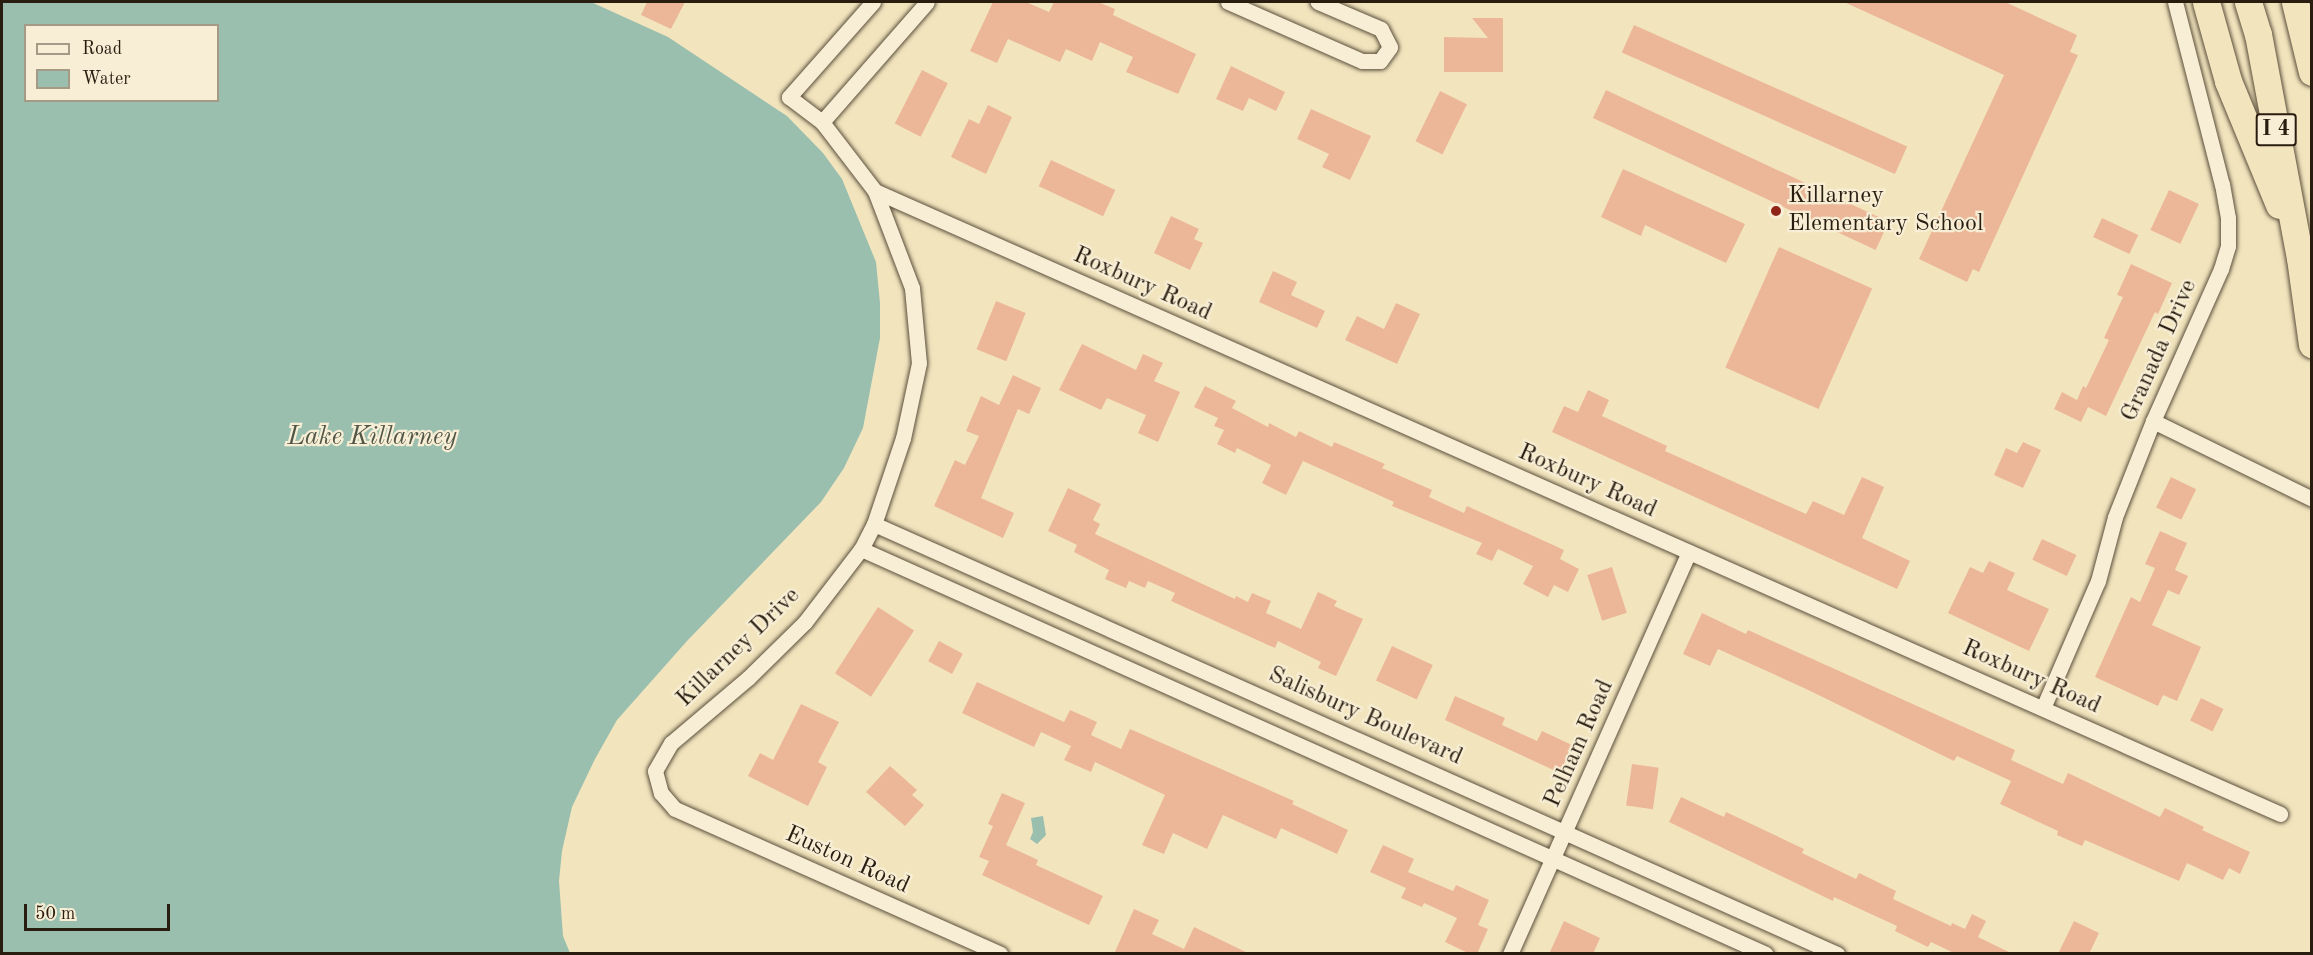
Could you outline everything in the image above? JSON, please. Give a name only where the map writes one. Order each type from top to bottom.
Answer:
[{"type":"highway","points":[[2206,2],[2228,81],[2300,258]]},
{"type":"highway","name":"I 4","points":[[2248,2],[2258,34],[2300,258],[2312,344]]},
{"type":"highway","points":[[2295,2],[2312,72]]},
{"type":"street","name":"Killarney Drive","points":[[675,809],[661,793],[655,771],[671,743],[748,678],[805,622],[861,549],[874,524],[903,438],[919,363],[912,288],[875,191],[822,122],[789,97],[873,2]]},
{"type":"street","points":[[822,122],[927,2]]},
{"type":"street","points":[[1228,2],[1362,62],[1380,61],[1390,47],[1381,29],[1318,2]]},
{"type":"street","name":"Granada Drive","points":[[2043,708],[2098,581],[2115,517],[2153,421],[2221,269],[2228,246],[2228,218],[2222,185],[2175,2]]},
{"type":"street","name":"Roxbury Road","points":[[875,191],[2280,814]]},
{"type":"street","points":[[2153,421],[2312,499]]},
{"type":"street","name":"Salisbury Boulevard","points":[[874,524],[1566,831],[1837,954]]},
{"type":"street","points":[[861,549],[1766,954]]},
{"type":"street","name":"Pelham Road","points":[[1510,954],[1689,552]]},
{"type":"street","name":"Euston Road","points":[[675,809],[1000,954]]},
{"type":"water","name":"Lake Killarney","points":[[2,2],[591,2],[668,37],[787,116],[823,153],[842,179],[876,262],[880,303],[880,338],[863,428],[844,468],[821,502],[687,641],[617,720],[595,759],[572,807],[562,851],[559,881],[563,936],[570,953],[2,953]]},
{"type":"water","points":[[1043,816],[1046,835],[1037,844],[1030,839],[1033,832],[1031,818]]},
{"type":"building","points":[[647,2],[685,2],[671,29],[641,15]]},
{"type":"building","points":[[993,2],[1026,2],[1049,12],[1054,2],[1098,2],[1115,9],[1113,15],[1196,54],[1178,94],[1126,72],[1133,57],[1100,42],[1092,61],[1066,49],[1060,62],[1008,39],[997,63],[970,51]]},
{"type":"building","points":[[1844,2],[2005,2],[2077,35],[2070,52],[2078,55],[1979,272],[1973,269],[1967,282],[1919,259],[2004,75]]},
{"type":"building","points":[[1472,18],[1503,18],[1503,72],[1444,72],[1444,37],[1488,38]]},
{"type":"building","points":[[1634,25],[1907,147],[1895,174],[1622,52]]},
{"type":"building","points":[[1231,66],[1285,92],[1276,111],[1249,98],[1243,111],[1216,99]]},
{"type":"building","points":[[922,70],[948,83],[921,137],[895,123]]},
{"type":"building","points":[[1606,90],[1889,222],[1876,250],[1593,118]]},
{"type":"building","points":[[1440,91],[1467,104],[1442,154],[1415,141]]},
{"type":"building","points":[[988,105],[1012,117],[986,174],[951,157],[969,119],[979,124]]},
{"type":"building","points":[[1311,109],[1371,136],[1350,180],[1322,167],[1329,154],[1297,139]]},
{"type":"building","points":[[1051,160],[1115,190],[1103,216],[1039,186]]},
{"type":"building","points":[[1623,169],[1745,224],[1726,263],[1645,225],[1641,236],[1601,217]]},
{"type":"building","points":[[2169,190],[2199,204],[2180,244],[2150,230]]},
{"type":"building","points":[[1171,216],[1199,229],[1194,239],[1203,243],[1190,270],[1154,253]]},
{"type":"building","points":[[2102,218],[2138,235],[2129,254],[2093,237]]},
{"type":"building","points":[[1779,247],[1872,288],[1818,409],[1725,368]]},
{"type":"building","points":[[2131,264],[2172,283],[2158,314],[2155,312],[2106,416],[2088,407],[2081,422],[2054,409],[2062,392],[2077,400],[2083,386],[2086,388],[2109,340],[2104,338],[2123,297],[2117,295]]},
{"type":"building","points":[[1273,271],[1297,282],[1291,295],[1325,311],[1317,328],[1259,302]]},
{"type":"building","points":[[996,301],[1026,313],[1006,361],[977,349]]},
{"type":"building","points":[[1396,303],[1420,314],[1397,364],[1345,340],[1357,316],[1384,329]]},
{"type":"building","points":[[1082,344],[1136,370],[1143,354],[1163,363],[1154,381],[1180,392],[1158,442],[1138,433],[1146,415],[1107,398],[1101,410],[1059,390]]},
{"type":"building","points":[[1013,375],[1041,388],[1029,414],[1018,409],[981,498],[1014,513],[1003,538],[934,506],[955,460],[965,465],[979,436],[966,431],[981,396],[999,405]]},
{"type":"building","points":[[1205,386],[1236,401],[1232,408],[1268,427],[1269,423],[1296,437],[1299,431],[1332,447],[1334,442],[1385,464],[1382,468],[1432,490],[1429,497],[1464,513],[1467,506],[1564,550],[1560,559],[1579,569],[1568,592],[1554,585],[1548,597],[1523,584],[1533,566],[1498,549],[1492,561],[1476,554],[1482,543],[1392,506],[1394,502],[1303,461],[1286,495],[1262,483],[1271,465],[1237,448],[1235,453],[1217,444],[1224,430],[1214,426],[1218,418],[1194,407]]},
{"type":"building","points":[[1588,390],[1609,400],[1602,416],[1667,446],[1665,451],[1806,514],[1813,501],[1844,515],[1862,477],[1884,487],[1862,538],[1910,561],[1897,589],[1552,432],[1564,406],[1578,412]]},
{"type":"building","points":[[2023,442],[2041,450],[2023,488],[1994,475],[2006,448],[2017,453]]},
{"type":"building","points":[[2171,477],[2196,489],[2181,520],[2156,508]]},
{"type":"building","points":[[1068,488],[1101,504],[1093,520],[1100,524],[1095,534],[1235,599],[1236,596],[1248,602],[1252,593],[1271,601],[1266,613],[1301,629],[1318,592],[1337,601],[1334,606],[1363,619],[1336,676],[1318,668],[1321,662],[1278,641],[1275,648],[1171,601],[1175,593],[1148,581],[1145,588],[1129,581],[1126,588],[1105,579],[1109,570],[1074,552],[1077,545],[1048,531]]},
{"type":"building","points":[[2160,531],[2187,543],[2175,570],[2188,576],[2179,595],[2168,590],[2152,625],[2201,647],[2177,701],[2163,695],[2158,706],[2095,677],[2131,597],[2140,602],[2155,568],[2145,564]]},
{"type":"building","points":[[2042,539],[2076,555],[2067,576],[2032,560]]},
{"type":"building","points":[[1989,561],[2015,573],[2007,590],[2049,609],[2029,651],[1948,613],[1970,567],[1983,573]]},
{"type":"building","points":[[1612,567],[1627,613],[1602,621],[1587,575]]},
{"type":"building","points":[[878,607],[914,630],[871,697],[835,673]]},
{"type":"building","points":[[1702,613],[1746,634],[1748,630],[2015,750],[2011,760],[2063,784],[2068,773],[2160,817],[2165,808],[2204,827],[2202,830],[2250,852],[2240,874],[2229,868],[2223,880],[2187,863],[2179,881],[2085,840],[2082,846],[2057,835],[2058,831],[2000,804],[2011,781],[1957,756],[1954,761],[1718,649],[1710,666],[1683,654]]},
{"type":"building","points":[[939,641],[963,654],[952,674],[928,661]]},
{"type":"building","points":[[1392,646],[1433,665],[1417,699],[1376,680]]},
{"type":"building","points":[[977,682],[1064,722],[1070,710],[1097,722],[1091,735],[1121,749],[1130,729],[1294,801],[1292,804],[1348,830],[1337,854],[1281,828],[1276,839],[1223,815],[1207,849],[1173,833],[1164,854],[1142,845],[1165,795],[1095,762],[1091,772],[1064,760],[1071,746],[1041,732],[1034,747],[962,713]]},
{"type":"building","points":[[1455,696],[1505,718],[1502,725],[1537,741],[1542,731],[1572,745],[1560,773],[1445,720]]},
{"type":"building","points":[[2201,698],[2223,709],[2213,731],[2190,720]]},
{"type":"building","points":[[801,704],[839,722],[818,762],[827,767],[808,806],[748,776],[760,753],[773,760]]},
{"type":"building","points":[[1632,764],[1659,768],[1653,809],[1626,806]]},
{"type":"building","points":[[890,766],[917,790],[912,795],[924,805],[905,826],[866,792]]},
{"type":"building","points":[[1002,793],[1025,803],[1006,845],[1038,860],[1036,865],[1103,896],[1089,925],[982,875],[989,861],[979,857],[993,826],[988,824]]},
{"type":"building","points":[[1681,797],[1724,817],[1726,812],[1804,849],[1802,853],[1856,879],[1859,873],[1896,891],[1893,899],[1951,926],[1952,923],[1965,929],[1972,914],[1986,921],[1978,937],[2013,954],[1956,954],[1931,942],[1928,947],[1895,931],[1897,926],[1834,897],[1833,901],[1669,822]]},
{"type":"building","points":[[1383,845],[1414,859],[1408,872],[1453,891],[1456,885],[1489,900],[1478,925],[1488,929],[1477,954],[1470,954],[1445,942],[1457,918],[1424,903],[1422,907],[1401,898],[1406,888],[1370,872]]},
{"type":"building","points":[[1134,909],[1159,920],[1152,934],[1184,949],[1194,927],[1250,954],[1114,954]]},
{"type":"building","points":[[1564,921],[1600,938],[1593,954],[1549,954]]},
{"type":"building","points":[[2074,921],[2099,933],[2089,954],[2058,954]]},
{"type":"place","name":"Killarney Elementary School","points":[[1776,211]]}]
